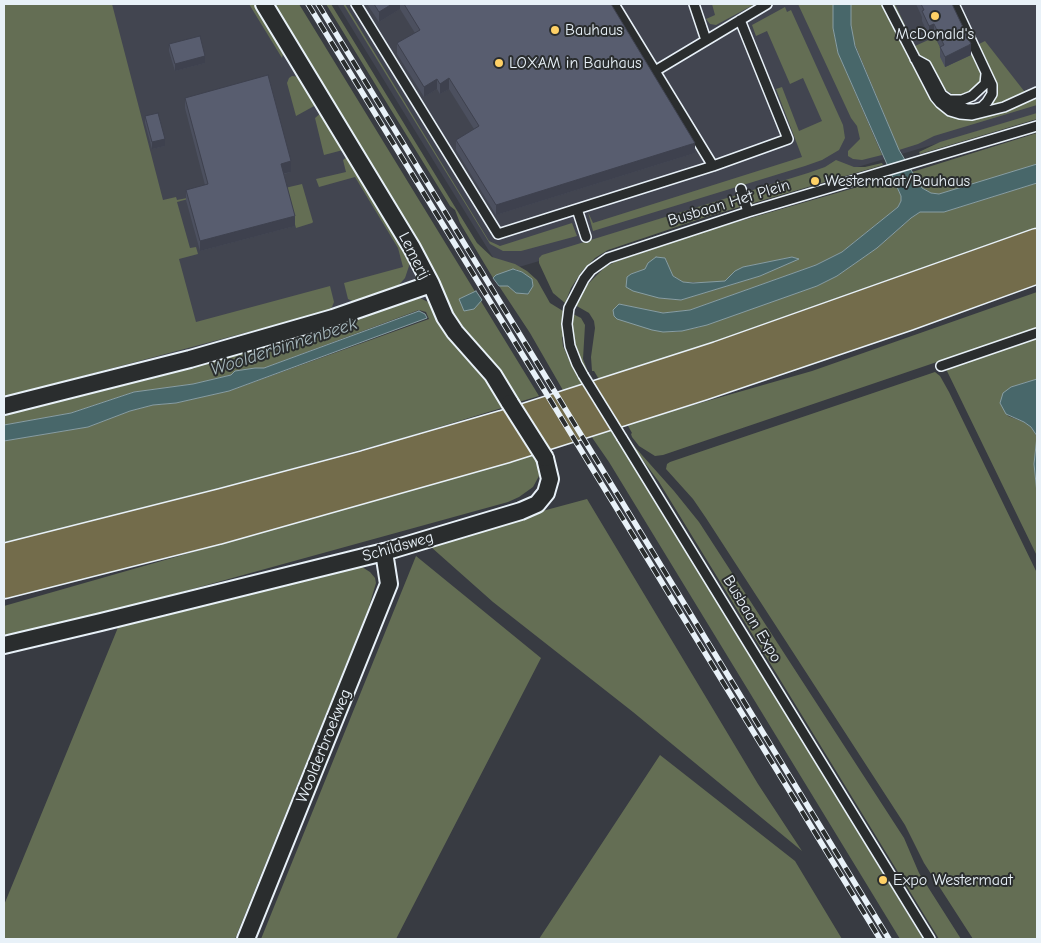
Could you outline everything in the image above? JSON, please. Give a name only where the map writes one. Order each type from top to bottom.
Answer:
[{"type":"highway","points":[[4,558],[222,504],[503,425],[728,352],[1037,243]]},
{"type":"highway","points":[[4,584],[216,530],[507,448],[711,383],[908,316],[1037,269]]},
{"type":"street","name":"Lemerij","points":[[4,406],[190,359],[333,318],[431,284],[412,248],[264,4]]},
{"type":"street","name":"Schildsweg","points":[[4,645],[384,552],[521,511],[537,504],[549,486],[550,479],[545,458],[493,375],[455,332],[445,317],[431,284]]},
{"type":"street","name":"Woolderbroekweg","points":[[246,939],[389,584],[384,552]]},
{"type":"lane","points":[[356,4],[498,234],[713,166],[788,139],[740,20]]},
{"type":"lane","points":[[614,4],[713,166]]},
{"type":"lane","points":[[694,4],[706,40]]},
{"type":"lane","points":[[655,71],[767,4]]},
{"type":"lane","points":[[887,4],[940,103],[950,110],[960,114],[972,115],[999,108],[1037,92]]},
{"type":"lane","points":[[915,59],[926,65],[942,95],[948,100],[966,109],[978,108],[989,100],[992,91],[986,73],[954,4]]},
{"type":"lane","points":[[948,100],[962,100],[972,96],[985,84],[986,73]]},
{"type":"lane","name":"Busbaan Het Plein","points":[[569,308],[584,279],[591,270],[608,258],[748,212],[1037,126]]},
{"type":"lane","points":[[740,189],[748,212]]},
{"type":"lane","points":[[577,208],[586,236]]},
{"type":"lane","name":"Busbaan Expo","points":[[569,308],[567,324],[570,346],[583,375],[930,939]]},
{"type":"lane","points":[[941,366],[1037,333]]},
{"type":"shaded area","points":[[4,4],[291,4],[465,288],[4,413]]},
{"type":"shaded area","points":[[4,4],[112,4],[163,200],[176,197],[177,200],[188,199],[177,202],[190,248],[196,247],[198,254],[179,259],[196,322],[330,286],[334,302],[332,307],[327,311],[4,397]]},
{"type":"shaded area","points":[[249,4],[255,4],[284,51],[282,58]]},
{"type":"shaded area","points":[[271,4],[299,4],[539,396],[519,402],[495,369],[464,333],[447,304],[435,274]]},
{"type":"shaded area","points":[[326,4],[331,4],[477,243],[492,257],[515,264],[527,271],[537,280],[550,303],[563,311],[563,346],[584,385],[564,392],[530,333],[499,286],[508,286],[515,292],[528,294],[533,282],[522,272],[515,269],[496,275],[493,278],[460,223],[455,210],[450,206]]},
{"type":"shaded area","points":[[337,4],[1037,4],[1037,114],[502,272]]},
{"type":"shaded area","points":[[343,4],[345,4],[489,241],[500,246],[572,223],[577,236],[521,251],[503,251],[490,244]]},
{"type":"shaded area","points":[[712,4],[755,4],[716,25],[710,24],[706,19],[715,15]]},
{"type":"shaded area","points":[[798,4],[833,4],[833,28],[838,53],[882,155],[862,160],[853,159],[848,156],[848,151],[860,139],[857,126],[851,118]]},
{"type":"shaded area","points":[[833,4],[851,4],[851,25],[855,46],[899,150],[922,188],[931,193],[939,194],[1037,164],[1037,183],[944,212],[920,212],[877,248],[837,276],[817,286],[707,325],[682,331],[663,332],[617,319],[614,316],[613,310],[619,304],[663,313],[690,310],[816,265],[842,252],[898,207],[901,196],[838,53],[833,28]]},
{"type":"shaded area","points":[[851,4],[882,4],[930,96],[958,118],[973,119],[1037,96],[1037,105],[934,136],[899,150],[854,42],[851,25]]},
{"type":"shaded area","points":[[891,4],[895,4],[915,46],[935,37],[944,55],[945,67],[972,54],[983,79],[977,89],[961,97],[955,96],[941,87],[927,61],[918,57]]},
{"type":"shaded area","points":[[785,7],[787,12],[791,10],[843,125],[845,138],[839,150],[822,160],[805,166],[593,231],[588,212],[593,223],[802,157],[776,89],[782,87],[799,131],[822,121],[803,78],[790,84],[767,31],[756,36],[752,25]]},
{"type":"shaded area","points":[[985,41],[1024,91],[1037,88],[1003,103],[990,106],[994,98],[977,45]]},
{"type":"shaded area","points":[[292,76],[300,77],[316,105],[296,116],[287,83]]},
{"type":"shaded area","points":[[321,113],[343,150],[324,155],[315,118]]},
{"type":"shaded area","points":[[1037,113],[1037,119],[920,154],[919,152],[940,142]]},
{"type":"shaded area","points":[[1037,133],[1037,164],[968,186],[939,194],[931,193],[922,188],[912,172]]},
{"type":"shaded area","points":[[347,157],[403,248],[408,257],[409,266],[405,278],[397,287],[356,303],[348,299],[344,283],[403,267],[398,248],[355,177],[319,187],[316,179],[346,172],[343,160]]},
{"type":"shaded area","points":[[836,160],[854,167],[865,167],[882,163],[883,165],[706,217],[608,250],[595,258],[582,271],[571,288],[565,303],[553,293],[539,263],[539,258],[542,255],[808,173],[825,167]]},
{"type":"shaded area","points":[[892,177],[901,196],[898,207],[842,252],[816,265],[690,310],[663,313],[619,304],[652,330],[676,332],[700,327],[817,286],[837,276],[877,248],[920,212],[944,212],[1037,183],[1037,229],[709,345],[600,381],[594,371],[592,371],[591,357],[595,328],[594,321],[589,313],[575,305],[587,285],[605,267],[615,262],[709,230]],"holes":[[[792,257],[798,259],[760,276],[681,300],[659,298],[631,274],[646,269],[665,258],[673,276],[683,282],[715,283],[726,281],[743,267]]]},
{"type":"shaded area","points":[[302,184],[313,222],[296,228],[285,188]]},
{"type":"shaded area","points":[[656,257],[665,258],[673,276],[683,282],[693,283],[725,281],[735,271],[743,267],[792,257],[799,259],[760,276],[681,300],[659,298],[633,291],[626,287],[627,277],[645,269],[648,263]]},
{"type":"shaded area","points":[[513,269],[522,272],[532,279],[533,286],[528,294],[516,293],[508,286],[499,286],[493,278],[496,275]]},
{"type":"shaded area","points":[[476,291],[482,300],[474,309],[464,311],[459,299]]},
{"type":"shaded area","points":[[1037,292],[1037,328],[663,455],[655,456],[639,446],[632,437],[627,424],[812,371]]},
{"type":"shaded area","points":[[420,298],[430,303],[436,310],[486,377],[505,407],[400,439],[244,482],[4,543],[4,441],[88,427],[130,411],[153,405],[176,403],[229,391],[429,319],[426,312],[419,310],[264,368],[235,371],[231,375],[193,384],[134,392],[71,413],[4,425],[4,413]]},
{"type":"shaded area","points":[[419,311],[425,314],[427,318],[229,391],[176,403],[153,405],[130,411],[88,427],[4,441],[4,425],[71,413],[134,392],[193,384],[231,375],[235,371],[264,368]]},
{"type":"shaded area","points":[[573,314],[581,318],[585,325],[583,359],[588,372],[586,373],[574,348],[572,333]]},
{"type":"shaded area","points":[[1037,338],[1037,379],[1011,387],[1000,403],[1008,416],[1031,427],[1037,437],[1034,464],[1037,493],[1037,556],[947,371],[948,368]]},
{"type":"shaded area","points":[[935,372],[940,376],[949,392],[1037,573],[1037,939],[973,939],[924,863],[905,825],[706,518],[693,499],[666,469],[667,464],[670,462]]},
{"type":"shaded area","points":[[1037,379],[1037,436],[1031,427],[1024,422],[1006,414],[1000,403],[1003,393],[1011,387]]},
{"type":"shaded area","points":[[610,429],[618,439],[923,939],[900,939],[609,462],[591,436]]},
{"type":"shaded area","points":[[625,436],[699,522],[904,838],[919,873],[961,939],[939,939],[659,482]]},
{"type":"shaded area","points":[[1037,436],[1037,493],[1034,464]]},
{"type":"shaded area","points":[[532,455],[539,468],[539,476],[533,487],[508,502],[62,625],[4,637],[4,606]]},
{"type":"shaded area","points":[[587,499],[758,784],[802,851],[633,712],[493,602],[431,547],[431,541]]},
{"type":"shaded area","points":[[416,556],[541,658],[396,939],[261,939]]},
{"type":"shaded area","points":[[352,565],[362,567],[375,578],[376,583],[368,610],[235,939],[4,939],[4,905],[119,625],[292,584]]},
{"type":"shaded area","points":[[660,755],[795,861],[842,939],[539,939]]},
{"type":"building","points":[[374,4],[392,4],[379,12]]},
{"type":"building","points":[[404,4],[611,4],[695,143],[496,205],[456,140],[479,126],[449,78],[440,84],[437,79],[424,87],[397,43],[420,30]]},
{"type":"building","points":[[921,4],[952,4],[971,44],[945,57],[940,47],[944,45],[934,24],[929,26]]},
{"type":"building","points":[[200,36],[205,56],[175,64],[169,44]]},
{"type":"building","points":[[268,75],[291,161],[281,164],[295,216],[200,241],[186,190],[208,184],[185,98]]},
{"type":"building","points":[[158,113],[165,139],[152,142],[145,116]]},
{"type":"railway","points":[[308,4],[880,939]]},
{"type":"railway","points":[[318,4],[889,939]]},
{"type":"place","name":"McDonald's","points":[[935,16]]},
{"type":"place","name":"Bauhaus","points":[[555,30]]},
{"type":"place","name":"LOXAM in Bauhaus","points":[[499,63]]},
{"type":"place","name":"Westermaat/Bauhaus","points":[[815,181]]},
{"type":"place","name":"Expo Westermaat","points":[[883,880]]},
{"type":"water label","name":"Woolderbinnenbeek","points":[[284,347]]}]
